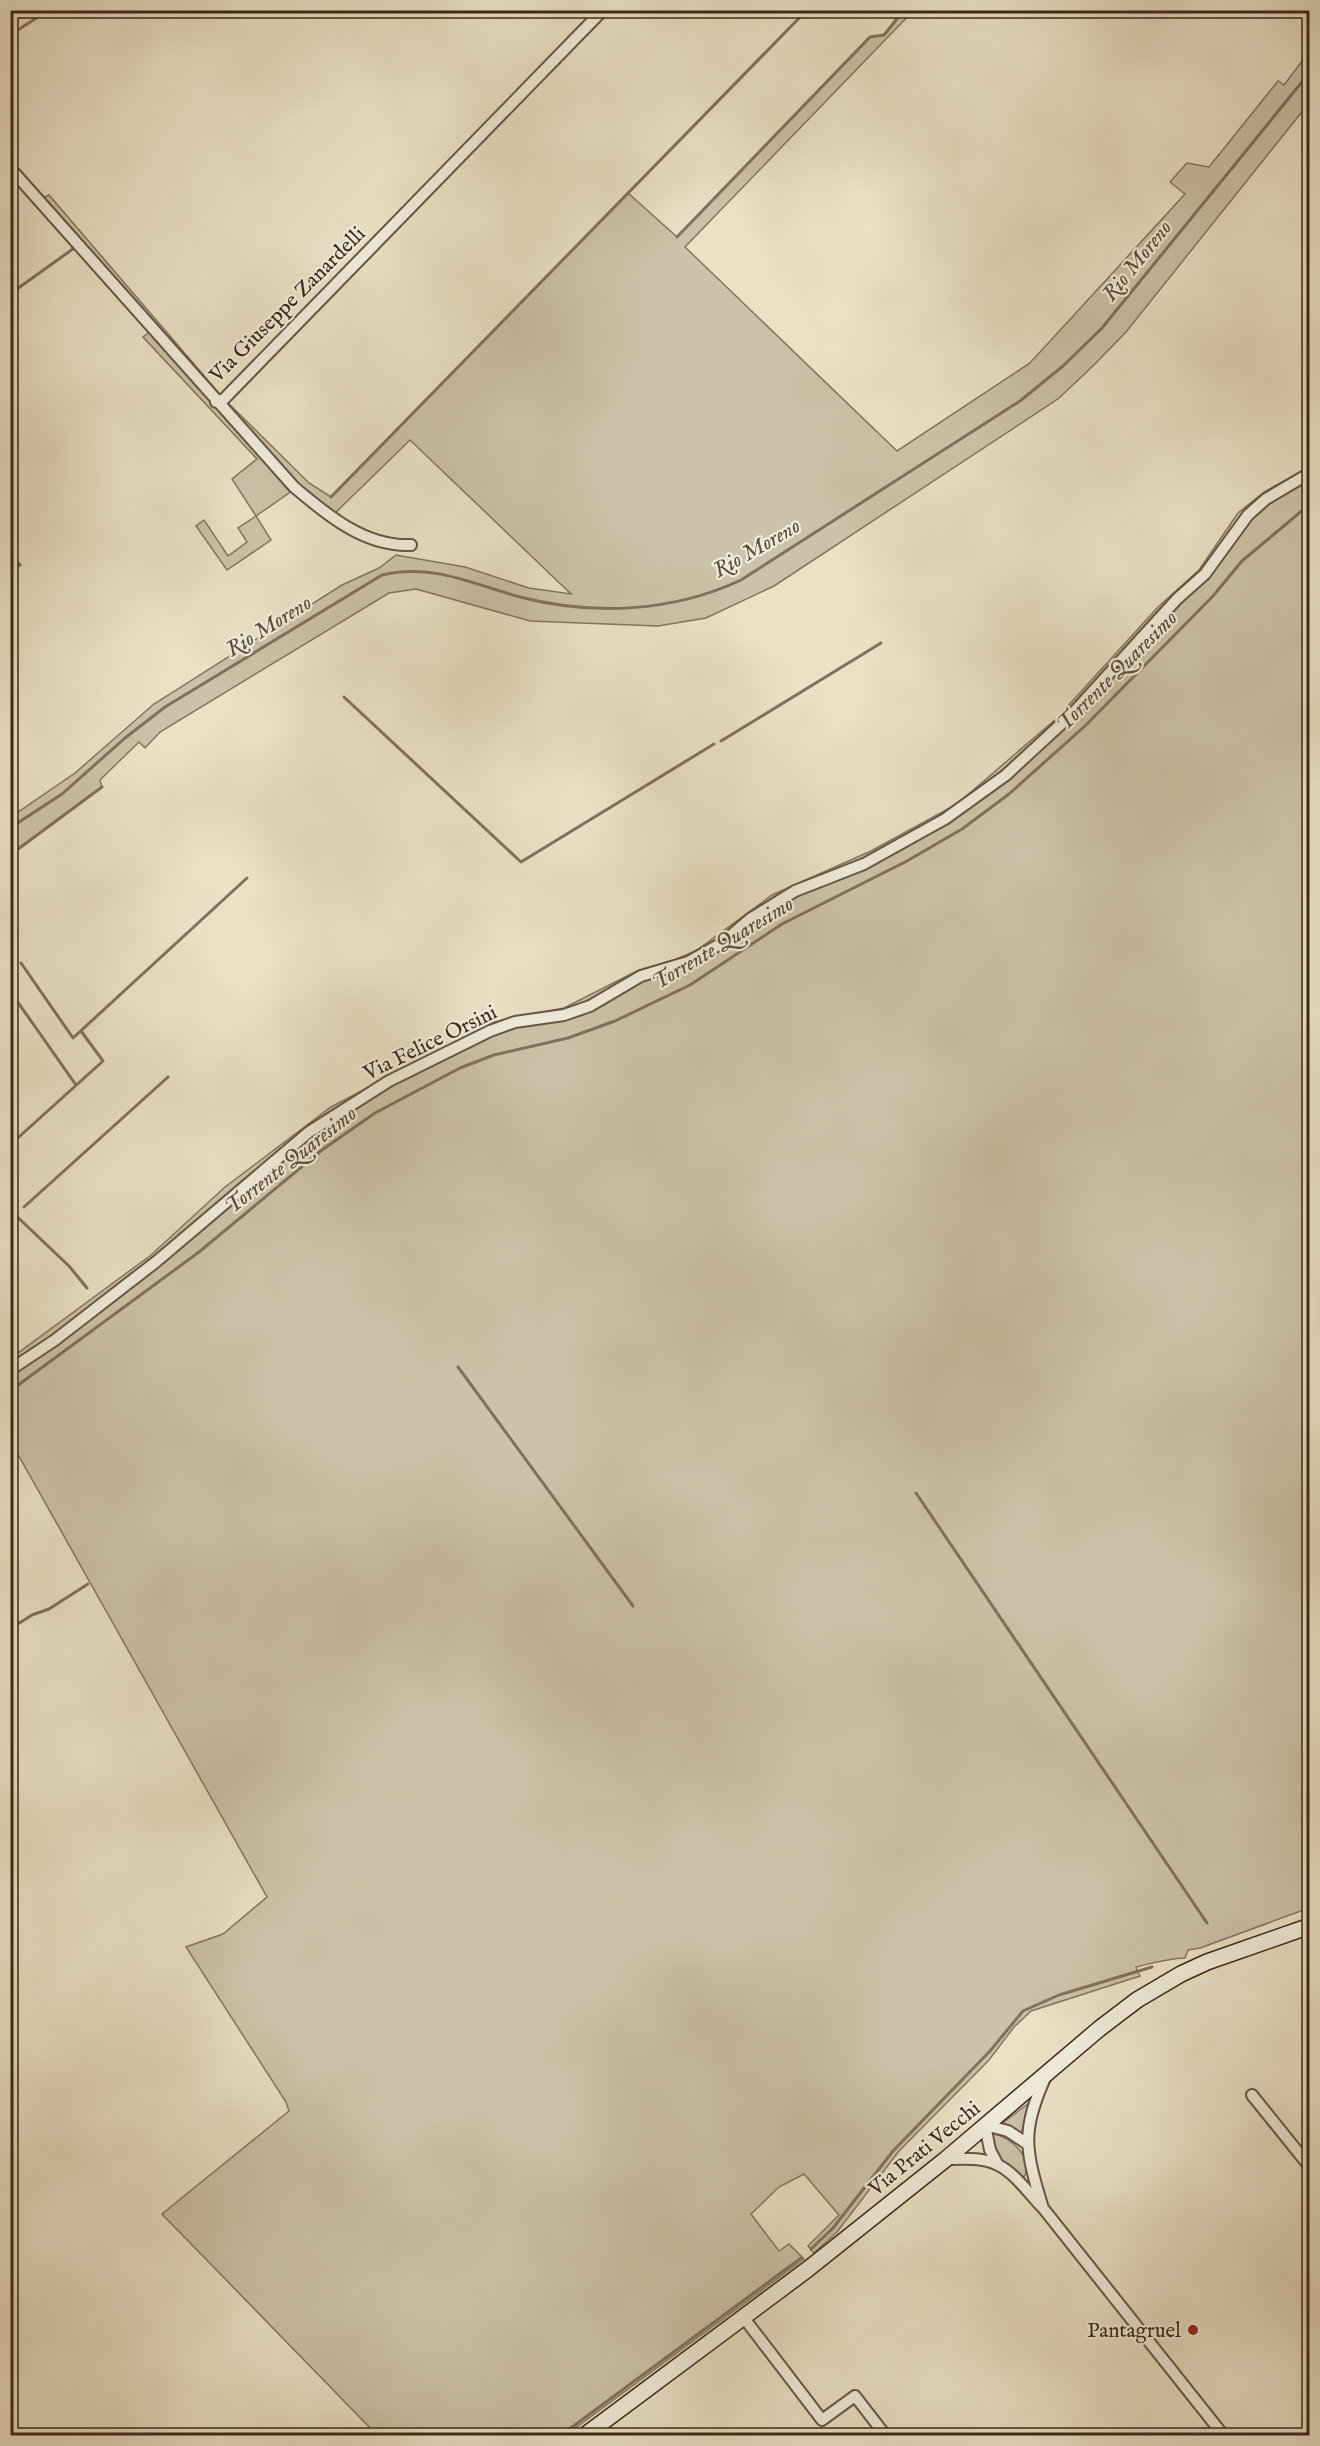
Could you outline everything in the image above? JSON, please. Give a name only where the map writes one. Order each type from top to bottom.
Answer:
[{"type":"main road","name":"Via Prati Vecchi","points":[[584,2436],[744,2318],[946,2159],[1118,2014],[1181,1974],[1310,1926]]},
{"type":"street","name":"Via Giuseppe Zanardelli","points":[[10,168],[216,402],[224,399],[603,10]]},
{"type":"street","points":[[216,402],[294,487],[325,513],[343,525],[382,543],[411,545]]},
{"type":"street","name":"Via Felice Orsini","points":[[10,1370],[55,1340],[157,1261],[309,1132],[379,1087],[490,1031],[515,1022],[564,1015],[590,1006],[641,976],[688,962],[722,943],[750,919],[795,891],[864,864],[945,819],[1006,775],[1073,713],[1177,599],[1205,574],[1248,515],[1266,499],[1310,474]]},
{"type":"street","points":[[1042,2208],[1026,2143],[1033,2104],[1048,2072]]},
{"type":"street","points":[[1252,2094],[1310,2167]]},
{"type":"street","points":[[1026,2143],[1008,2131],[985,2125],[990,2150],[998,2165],[1042,2208],[1224,2436]]},
{"type":"street","points":[[946,2159],[973,2159],[998,2165]]},
{"type":"street","points":[[744,2318],[822,2420],[855,2396],[886,2436]]},
{"type":"shaded area","points":[[904,11],[913,11],[685,247],[897,451],[1030,363],[1185,194],[1170,182],[1187,163],[1209,167],[1278,81],[1284,85],[1309,52],[1309,103],[1126,332],[1095,364],[1058,399],[774,586],[706,618],[658,626],[530,621],[416,589],[389,593],[160,732],[145,748],[139,742],[100,780],[102,787],[11,855],[11,817],[75,773],[154,704],[342,585],[379,568],[396,555],[465,567],[529,588],[571,594],[410,440],[328,520],[292,491],[256,516],[232,479],[257,459],[143,337],[153,329],[38,200],[49,195],[224,399],[309,483],[331,497],[628,193],[677,237],[870,37],[884,35]]},
{"type":"shaded area","points":[[1309,467],[1309,1908],[1200,1948],[1188,1950],[1185,1958],[1136,1967],[1140,1976],[1031,2011],[1014,2027],[989,2060],[899,2151],[837,2232],[814,2253],[808,2246],[839,2215],[804,2174],[779,2187],[751,2214],[779,2251],[789,2244],[804,2259],[566,2435],[377,2435],[162,2214],[289,2111],[286,2102],[186,1947],[223,1934],[267,1897],[11,1442],[10,1359],[151,1255],[225,1187],[331,1107],[494,1022],[564,1008],[637,971],[675,960],[697,950],[772,895],[871,851],[957,804],[1056,719],[1158,607],[1199,570],[1238,513],[1264,492]]},
{"type":"shaded area","points":[[256,516],[271,540],[227,570],[196,526],[204,520],[228,556],[247,542],[238,528]]},
{"type":"shaded area","points":[[1029,2103],[1021,2135],[1000,2125]]},
{"type":"shaded area","points":[[995,2134],[1008,2140],[1020,2150],[1027,2170],[1024,2177],[997,2158],[991,2136]]},
{"type":"waterway","points":[[10,35],[49,10]]},
{"type":"waterway","points":[[331,497],[807,10]]},
{"type":"waterway","points":[[677,237],[870,37],[884,35],[904,10]]},
{"type":"waterway","name":"Rio Moreno","points":[[10,828],[62,794],[125,738],[165,707],[382,575],[400,572],[435,573],[548,603],[604,608],[632,608],[688,599],[741,580],[1020,401],[1063,366],[1102,328],[1310,72]]},
{"type":"waterway","points":[[10,294],[77,246]]},
{"type":"waterway","name":"Torrente Quaresimo","points":[[10,1391],[199,1252],[322,1150],[375,1113],[460,1068],[494,1055],[568,1038],[615,1021],[690,985],[782,924],[907,861],[962,829],[1009,794],[1086,725],[1213,596],[1242,561],[1310,504]]},
{"type":"waterway","points":[[10,553],[20,565],[10,572]]},
{"type":"waterway","points":[[721,741],[881,643]]},
{"type":"waterway","points":[[344,697],[521,862],[714,744]]},
{"type":"waterway","points":[[10,855],[102,787]]},
{"type":"waterway","points":[[21,963],[73,1038],[247,878]]},
{"type":"waterway","points":[[10,965],[17,959]]},
{"type":"waterway","points":[[10,991],[76,1085]]},
{"type":"waterway","points":[[10,1145],[103,1061],[81,1031]]},
{"type":"waterway","points":[[24,1207],[168,1077]]},
{"type":"waterway","points":[[10,1210],[69,1266],[87,1288]]},
{"type":"waterway","points":[[458,1367],[633,1606]]},
{"type":"waterway","points":[[916,1493],[1207,1923]]},
{"type":"waterway","points":[[10,1629],[32,1615],[49,1609],[88,1584]]},
{"type":"waterway","points":[[811,2249],[833,2228],[893,2151],[990,2051],[1023,2011],[1059,1995],[1152,1967]]},
{"type":"waterway","points":[[560,2436],[801,2258]]},
{"type":"place","name":"Pantagruel","points":[[1193,2330]]}]
